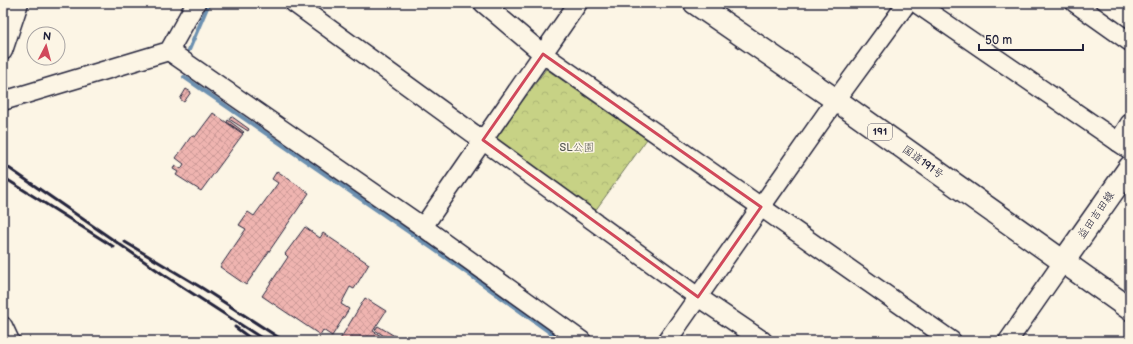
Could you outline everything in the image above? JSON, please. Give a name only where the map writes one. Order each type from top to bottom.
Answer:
[{"type":"main road","name":"国道191号","points":[[695,3],[836,100],[1130,309]]},
{"type":"main road","name":"益田吉田線","points":[[1063,262],[1130,167]]},
{"type":"street","points":[[3,51],[19,3]]},
{"type":"street","points":[[3,101],[169,51],[196,3]]},
{"type":"street","points":[[294,3],[698,297],[763,341]]},
{"type":"street","points":[[483,3],[543,54],[952,341]]},
{"type":"street","points":[[423,227],[578,3]]},
{"type":"street","points":[[668,341],[836,100],[907,3]]},
{"type":"street","points":[[916,3],[1124,146],[1130,123]]},
{"type":"street","points":[[1075,3],[1130,42]]},
{"type":"street","points":[[169,51],[423,227],[582,341]]},
{"type":"street","points":[[1008,341],[1063,262]]},
{"type":"street","points":[[3,326],[10,341]]},
{"type":"highlighted area","points":[[543,54],[761,207],[698,297],[483,140]]},
{"type":"green space","name":"SL公園","points":[[546,69],[647,139],[592,215],[492,143]]},
{"type":"building","points":[[186,89],[191,92],[184,102],[180,99]]},
{"type":"building","points":[[213,113],[243,134],[201,191],[176,175],[178,172],[173,169],[175,165],[181,169],[184,164],[176,158],[192,135],[195,137]]},
{"type":"building","points":[[231,116],[249,129],[248,131],[229,119]]},
{"type":"building","points":[[228,120],[244,132],[243,133],[227,122]]},
{"type":"building","points":[[277,171],[309,193],[246,285],[220,267],[246,229],[239,225],[248,212],[254,216],[278,183],[272,179]]},
{"type":"building","points":[[305,227],[320,238],[323,233],[369,264],[354,289],[350,287],[341,304],[349,309],[332,336],[323,330],[320,335],[262,296],[288,257],[285,254]]},
{"type":"building","points":[[365,298],[386,311],[373,331],[389,341],[339,341]]},
{"type":"building","points":[[378,326],[403,341],[392,341],[375,330]]},
{"type":"waterway","points":[[189,50],[209,3]]},
{"type":"waterway","points":[[184,77],[435,250],[562,341]]},
{"type":"railway","points":[[3,164],[167,277],[266,341]]},
{"type":"railway","points":[[3,177],[114,247]]},
{"type":"railway","points":[[125,242],[202,288],[284,341]]},
{"type":"railway","points":[[235,327],[254,341]]}]
